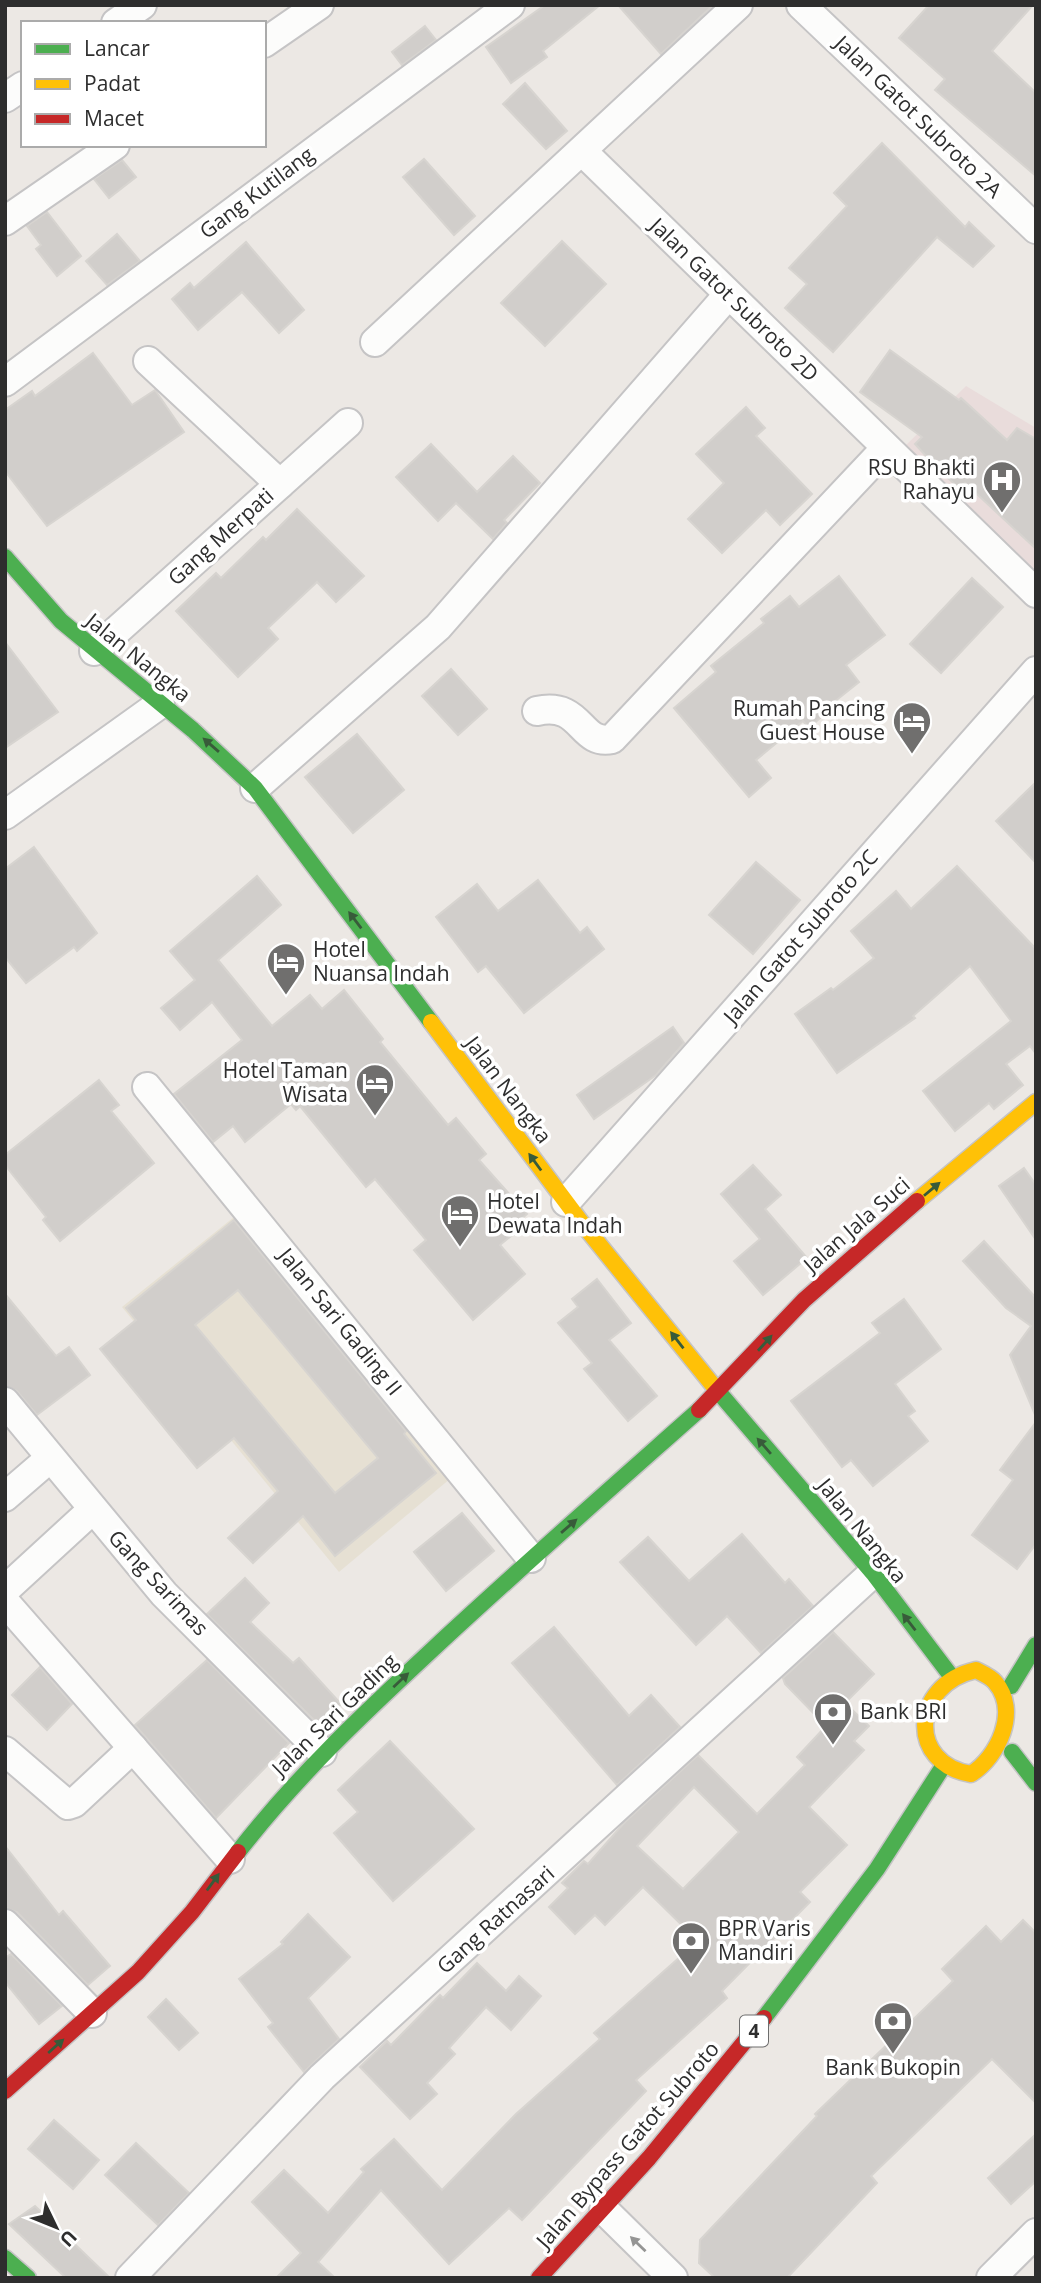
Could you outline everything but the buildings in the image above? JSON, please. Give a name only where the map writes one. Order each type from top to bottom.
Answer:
[{"type":"main road","name":"Jalan Nangka","points":[[5,556],[33,596],[94,651],[235,766],[256,788],[566,1202],[719,1393],[873,1573],[951,1676]]},
{"type":"main road","name":"Jalan Jala Suci","points":[[719,1393],[804,1300],[862,1247],[1036,1102]]},
{"type":"main road","name":"Jalan Sari Gading","points":[[5,2091],[170,1938],[230,1860],[322,1752],[531,1558],[719,1393]]},
{"type":"main road","points":[[1012,1686],[1036,1645]]},
{"type":"main road","points":[[1021,1704],[1012,1686],[989,1672],[976,1670],[951,1676],[939,1685],[925,1713],[929,1744],[944,1765],[966,1774],[982,1774],[993,1769],[1016,1746],[1036,1783]]},
{"type":"main road","name":"Jalan Bypass Gatot Subroto","points":[[539,2278],[604,2210],[697,2102],[834,1930],[907,1826],[944,1765]]},
{"type":"main road","points":[[5,2258],[28,2278]]},
{"type":"street","points":[[119,21],[142,5]]},
{"type":"street","points":[[266,42],[319,5]]},
{"type":"street","name":"Gang Kutilang","points":[[5,382],[510,5]]},
{"type":"street","points":[[375,342],[738,5]]},
{"type":"street","name":"Jalan Gatot Subroto 2A","points":[[801,5],[1036,229]]},
{"type":"street","points":[[5,98],[21,87]]},
{"type":"street","points":[[5,221],[112,147]]},
{"type":"street","name":"Jalan Gatot Subroto 2D","points":[[582,151],[885,449],[1036,593]]},
{"type":"street","points":[[256,788],[439,627],[728,295]]},
{"type":"street","points":[[148,361],[280,484]]},
{"type":"street","name":"Gang Merpati","points":[[94,651],[348,423]]},
{"type":"street","points":[[537,711],[556,707],[564,710],[594,736],[607,740],[617,734],[885,449]]},
{"type":"street","name":"Jalan Gatot Subroto 2C","points":[[566,1202],[1036,671]]},
{"type":"street","points":[[5,815],[160,704]]},
{"type":"street","name":"Jalan Sari Gading II","points":[[147,1087],[531,1558]]},
{"type":"street","name":"Gang Sarimas","points":[[5,1402],[49,1459],[164,1594],[322,1752]]},
{"type":"street","points":[[5,1497],[49,1459]]},
{"type":"street","points":[[5,1590],[92,1510]]},
{"type":"street","name":"Gang Ratnasari","points":[[130,2278],[322,2077],[873,1573]]},
{"type":"street","points":[[5,1602],[230,1860]]},
{"type":"street","points":[[5,1751],[68,1805],[74,1803],[133,1748]]},
{"type":"street","points":[[5,1924],[92,2013]]},
{"type":"street","points":[[604,2210],[673,2278]]},
{"type":"street","points":[[991,2278],[1036,2233]]},
{"type":"shaded area","name":"RSU Bhakti Rahayu","points":[[966,386],[1036,428],[1036,577],[900,451]]},
{"type":"shaded area","points":[[239,1213],[451,1478],[339,1572],[122,1307]]},
{"type":"traffic: fast","points":[[5,557],[61,621],[193,730],[255,788],[431,1022]]},
{"type":"traffic: fast","points":[[716,1389],[873,1573],[951,1676]]},
{"type":"traffic: fast","points":[[238,1852],[307,1772],[381,1698],[699,1410]]},
{"type":"traffic: fast","points":[[1011,1686],[1036,1645]]},
{"type":"traffic: fast","points":[[1012,1752],[1036,1783]]},
{"type":"traffic: fast","points":[[764,2018],[877,1869],[944,1765]]},
{"type":"traffic: fast","points":[[5,2258],[28,2278]]},
{"type":"traffic: slow","points":[[431,1022],[581,1222],[716,1389]]},
{"type":"traffic: slow","points":[[917,1201],[1036,1102]]},
{"type":"traffic: slow","points":[[976,1670],[993,1680],[1002,1694],[1006,1719],[990,1757],[971,1774],[950,1767],[936,1756],[927,1741],[925,1724],[929,1707],[939,1691],[954,1678],[976,1670]]},
{"type":"traffic: jam","points":[[699,1410],[804,1300],[917,1201]]},
{"type":"traffic: jam","points":[[5,2091],[138,1972],[192,1912],[238,1852]]},
{"type":"traffic: jam","points":[[539,2278],[649,2158],[764,2018]]},
{"type":"place","name":"RSU Bhakti Rahayu","points":[[1002,514]]},
{"type":"place","name":"Rumah Pancing Guest House","points":[[912,755]]},
{"type":"place","name":"Hotel Nuansa Indah","points":[[286,996]]},
{"type":"place","name":"Hotel Taman Wisata","points":[[375,1117]]},
{"type":"place","name":"Hotel Dewata Indah","points":[[460,1248]]},
{"type":"place","name":"Bank BRI","points":[[833,1746]]},
{"type":"place","name":"BPR Varis Mandiri","points":[[691,1975]]},
{"type":"place","name":"Bank Bukopin","points":[[893,2055]]}]
